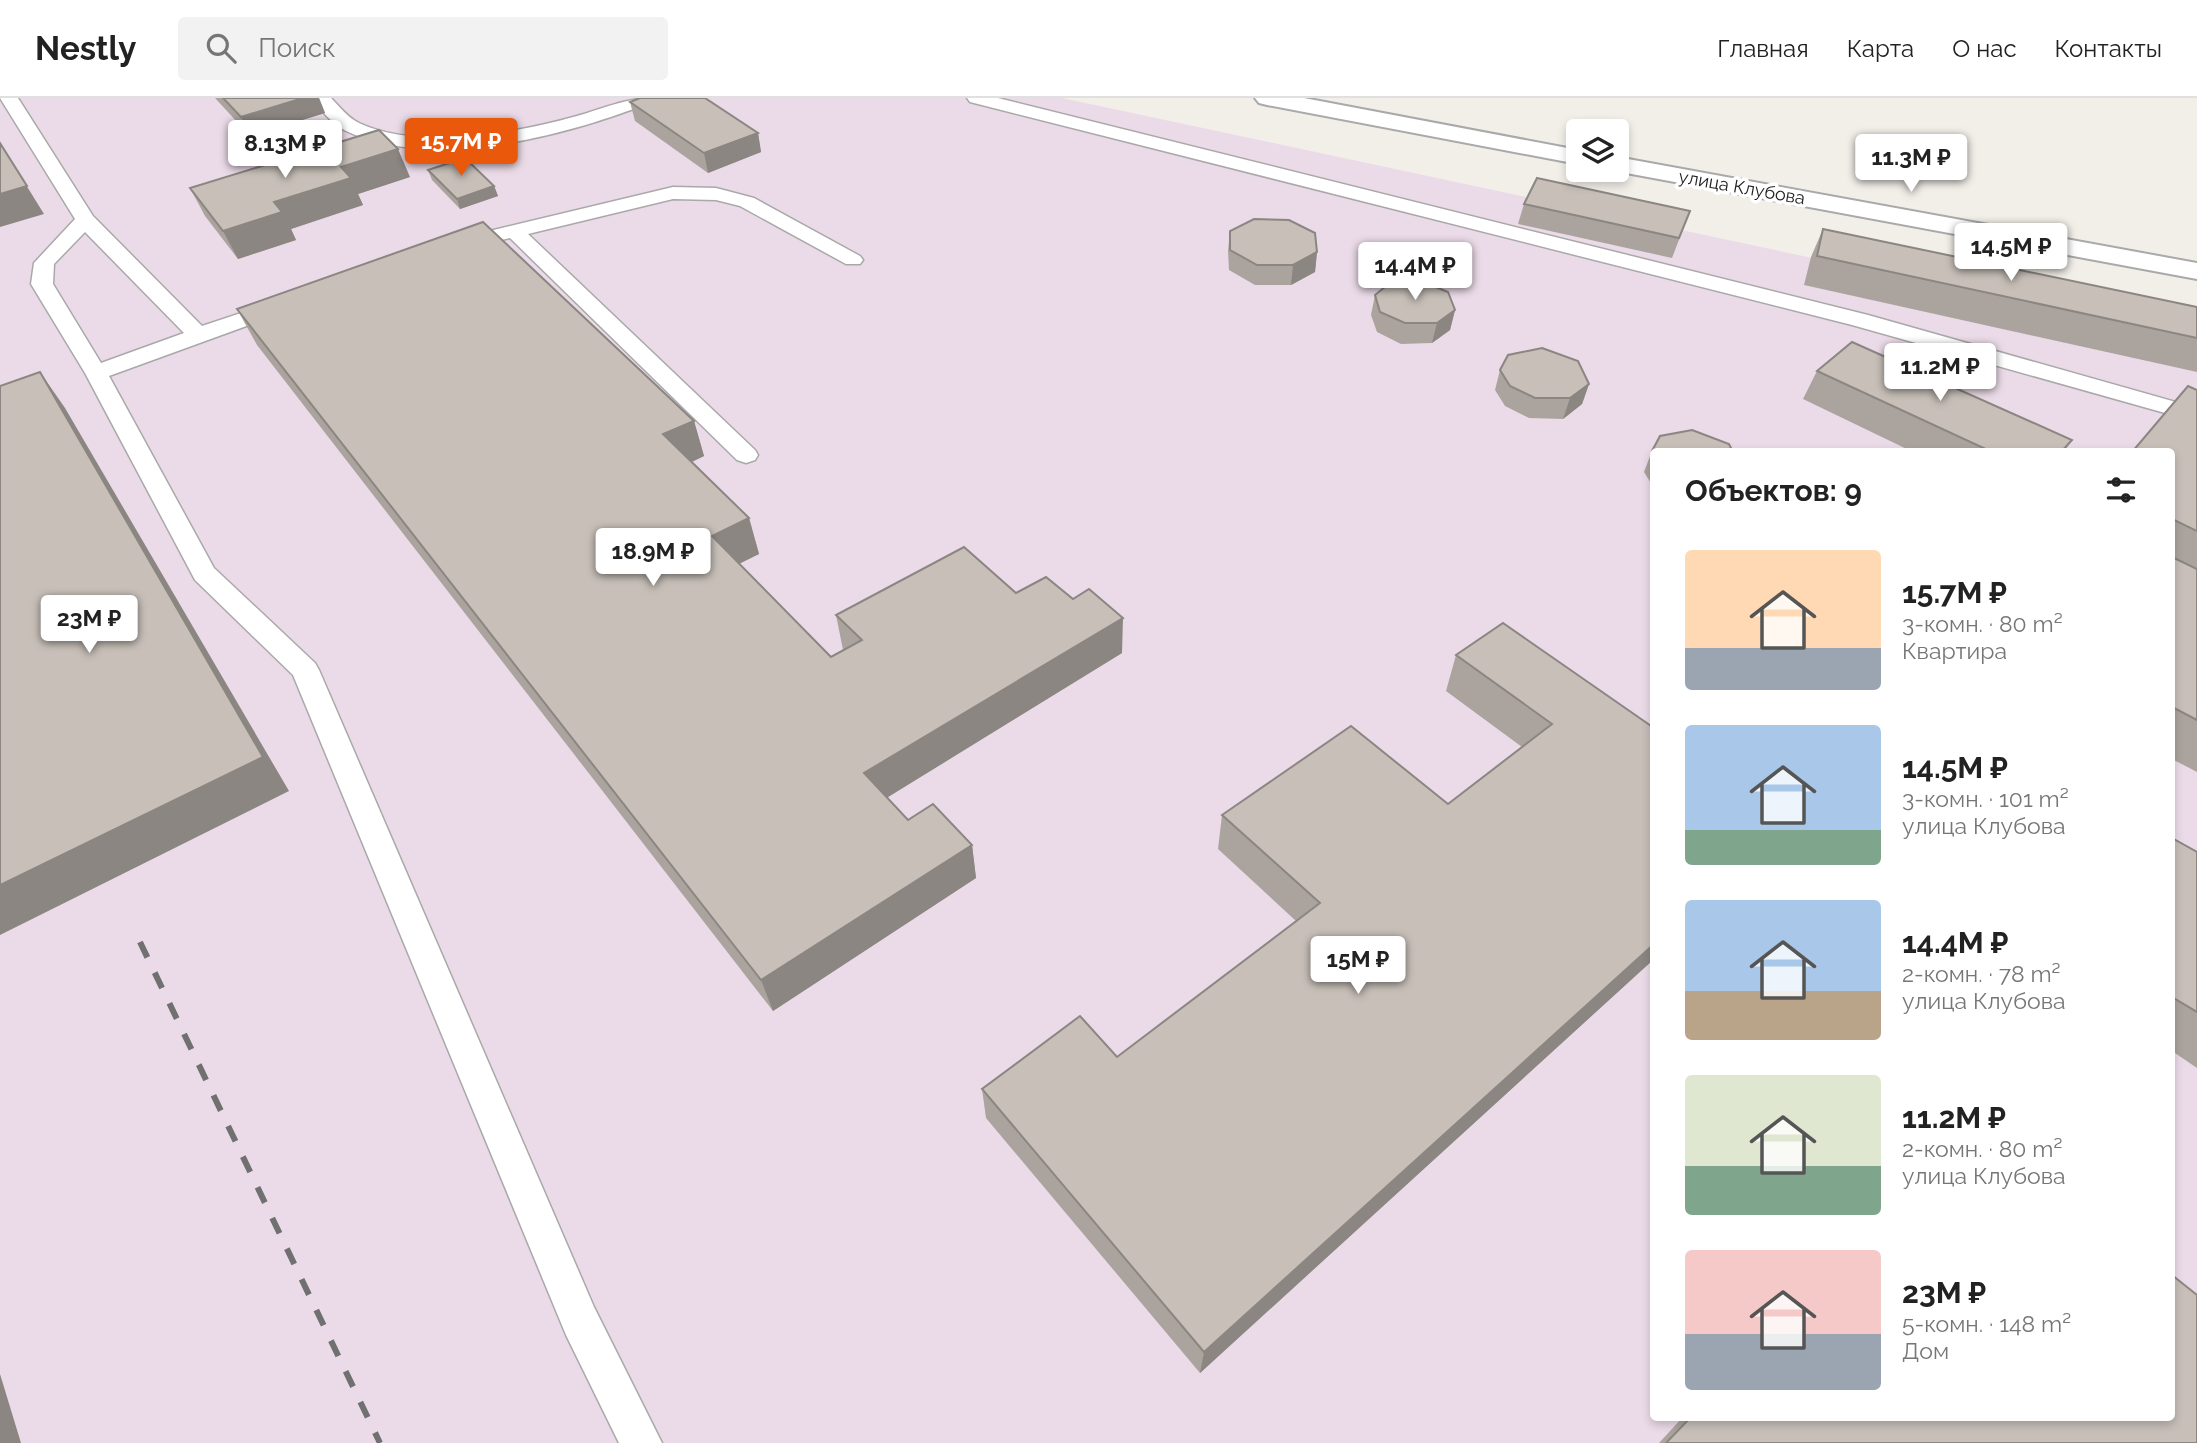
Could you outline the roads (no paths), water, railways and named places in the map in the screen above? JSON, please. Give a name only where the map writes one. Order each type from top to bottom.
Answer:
[{"type":"street","points":[[1267,98],[1566,155]]},
{"type":"street","name":"улица Клубова","points":[[1629,166],[2197,271]]},
{"type":"lane","points":[[9,98],[85,220],[198,335]]},
{"type":"lane","points":[[321,98],[352,127],[382,137],[428,143],[486,140],[558,128],[646,98]]},
{"type":"lane","points":[[976,98],[1847,317],[2197,415]]},
{"type":"lane","points":[[435,251],[673,192],[716,194],[747,202],[853,260]]},
{"type":"lane","points":[[85,220],[44,263],[42,284],[96,373],[204,574],[305,670],[580,1321],[641,1443]]},
{"type":"lane","points":[[515,232],[746,455]]},
{"type":"lane","points":[[96,373],[304,298]]},
{"type":"railway","points":[[140,942],[380,1443]]}]
